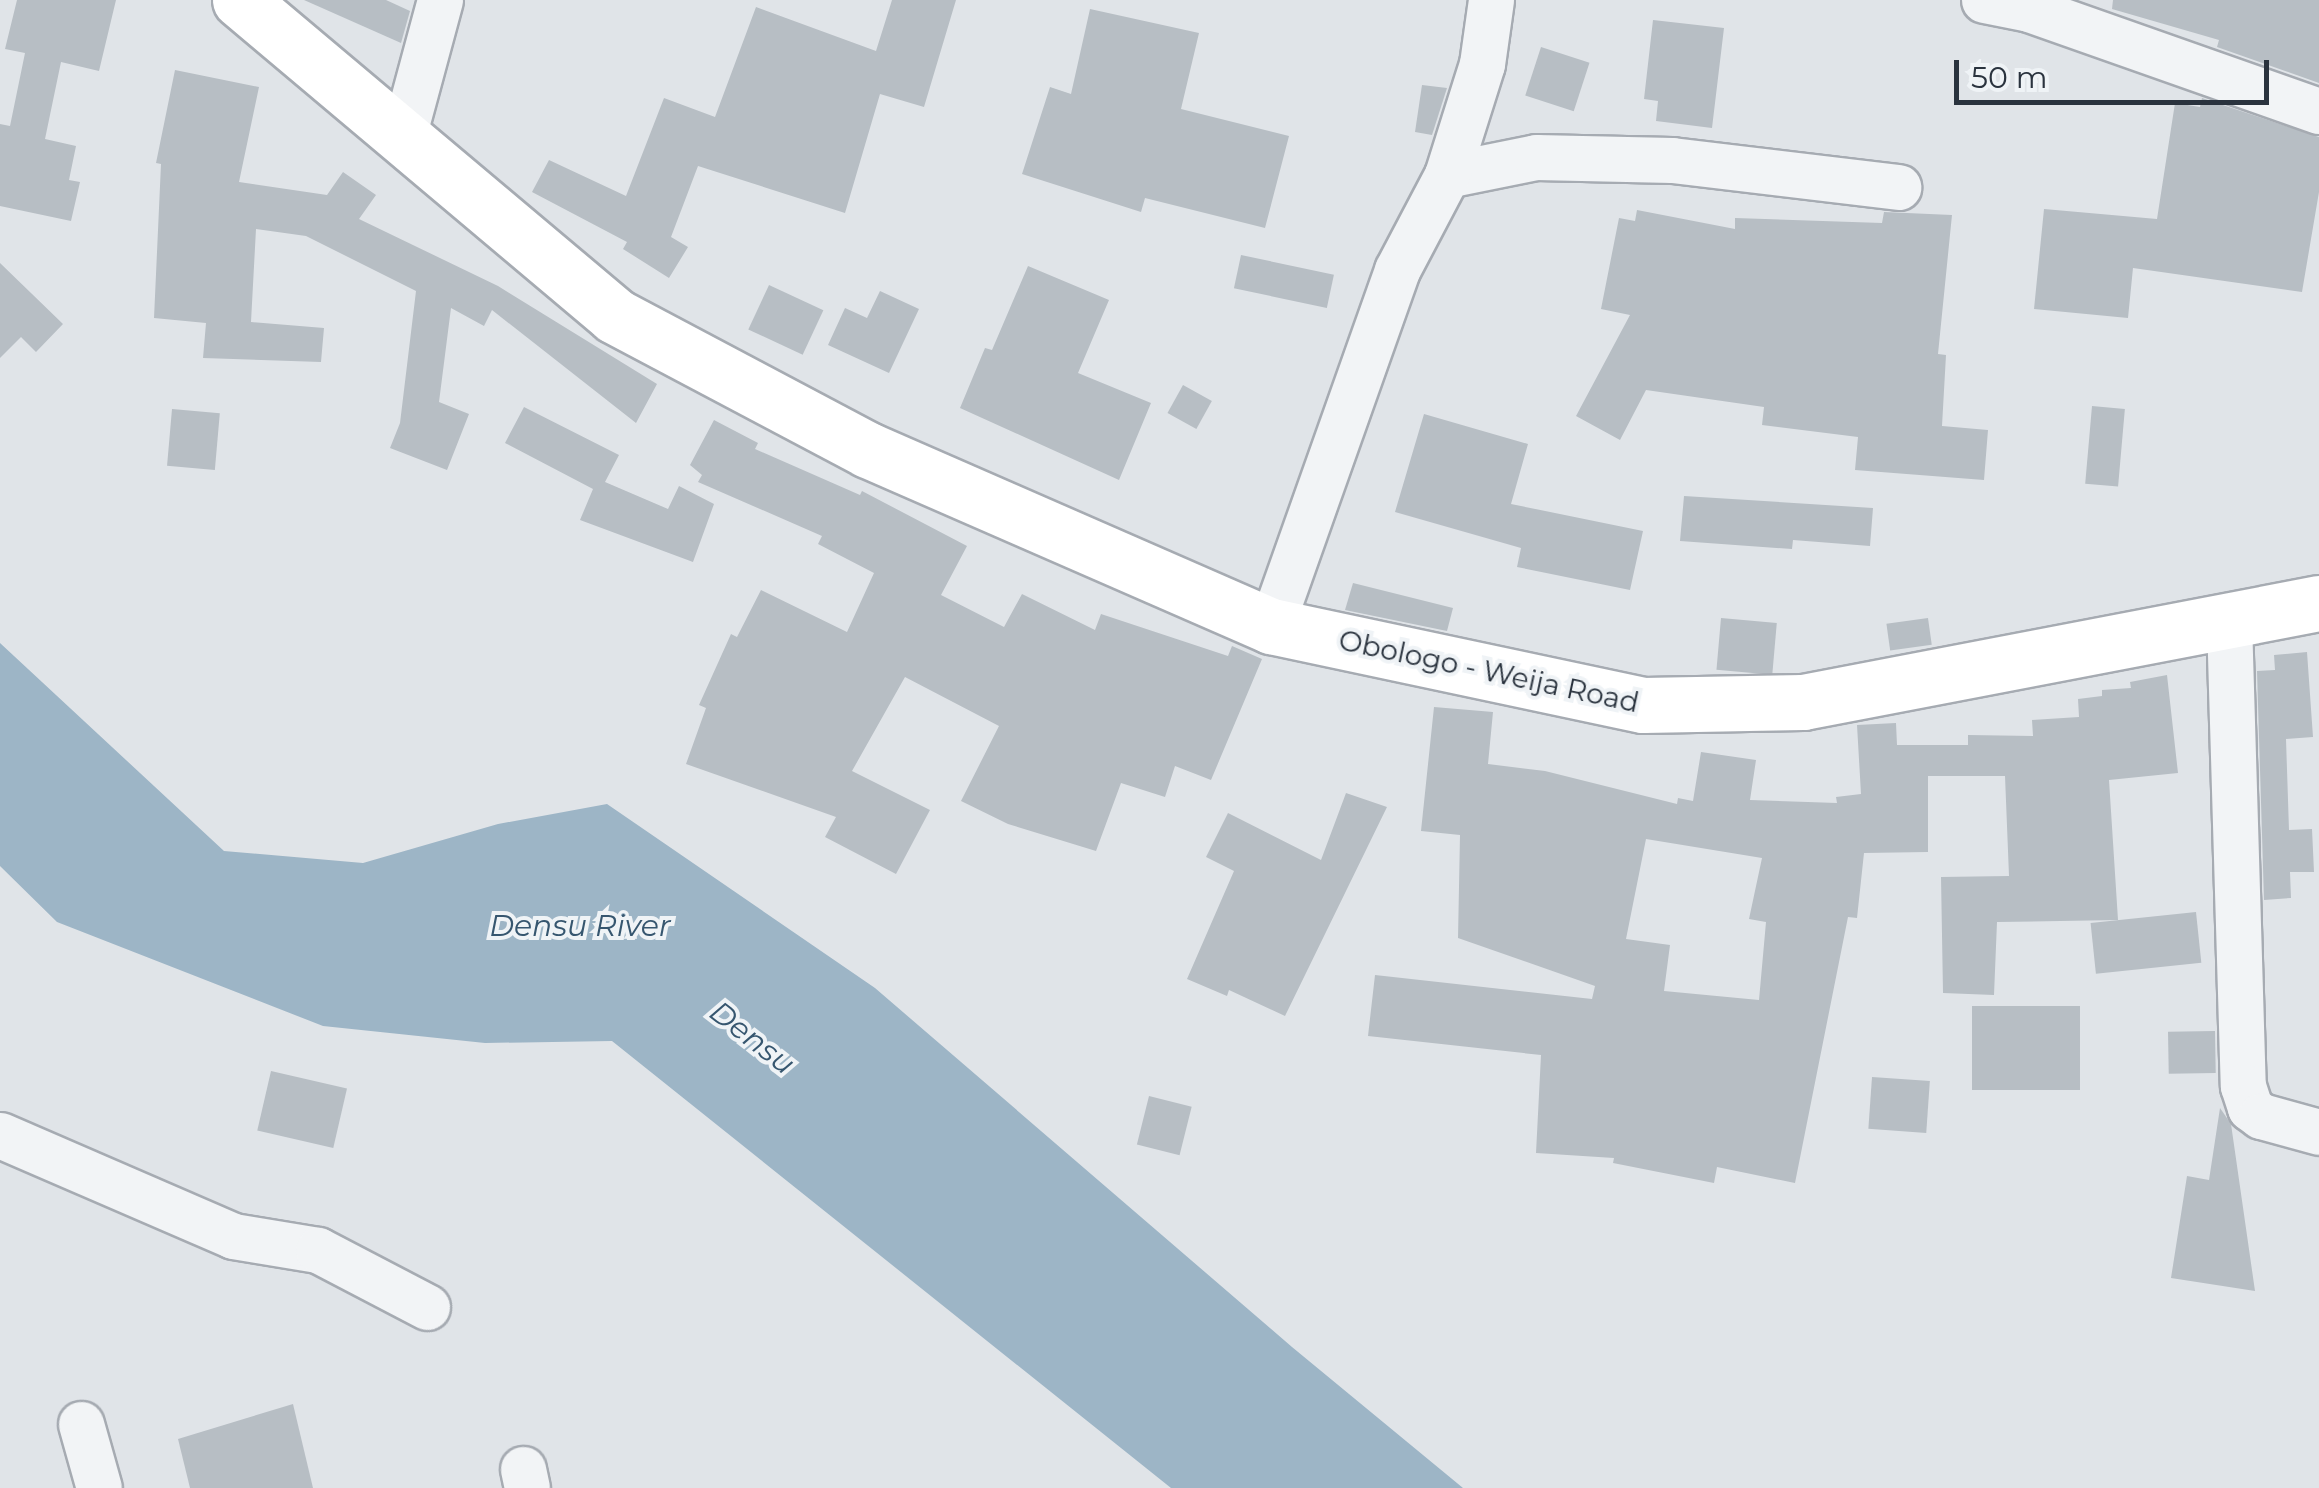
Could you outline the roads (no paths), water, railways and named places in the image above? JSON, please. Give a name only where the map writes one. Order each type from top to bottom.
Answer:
[{"type":"street","name":"Obologo - Weija Road","points":[[240,0],[615,316],[868,450],[1271,626],[1643,705],[1803,702],[2319,603]]},
{"type":"street","points":[[402,138],[440,0]]},
{"type":"street","points":[[1271,626],[1396,270],[1447,175],[1482,64],[1491,0]]},
{"type":"street","points":[[1984,0],[2029,9],[2319,111]]},
{"type":"street","points":[[1447,175],[1536,158],[1672,160],[1898,188]]},
{"type":"street","points":[[2228,621],[2243,1086],[2250,1108],[2262,1116],[2319,1132]]},
{"type":"street","points":[[0,1135],[233,1236],[318,1250],[427,1307]]},
{"type":"street","points":[[82,1424],[99,1488]]},
{"type":"water","name":"Densu River","points":[[0,643],[224,851],[363,863],[498,824],[607,804],[875,988],[1292,1347],[1463,1488],[1171,1488],[612,1041],[485,1043],[323,1026],[57,922],[0,866]]},
{"type":"water label","name":"Densu","points":[[752,1038]]}]
